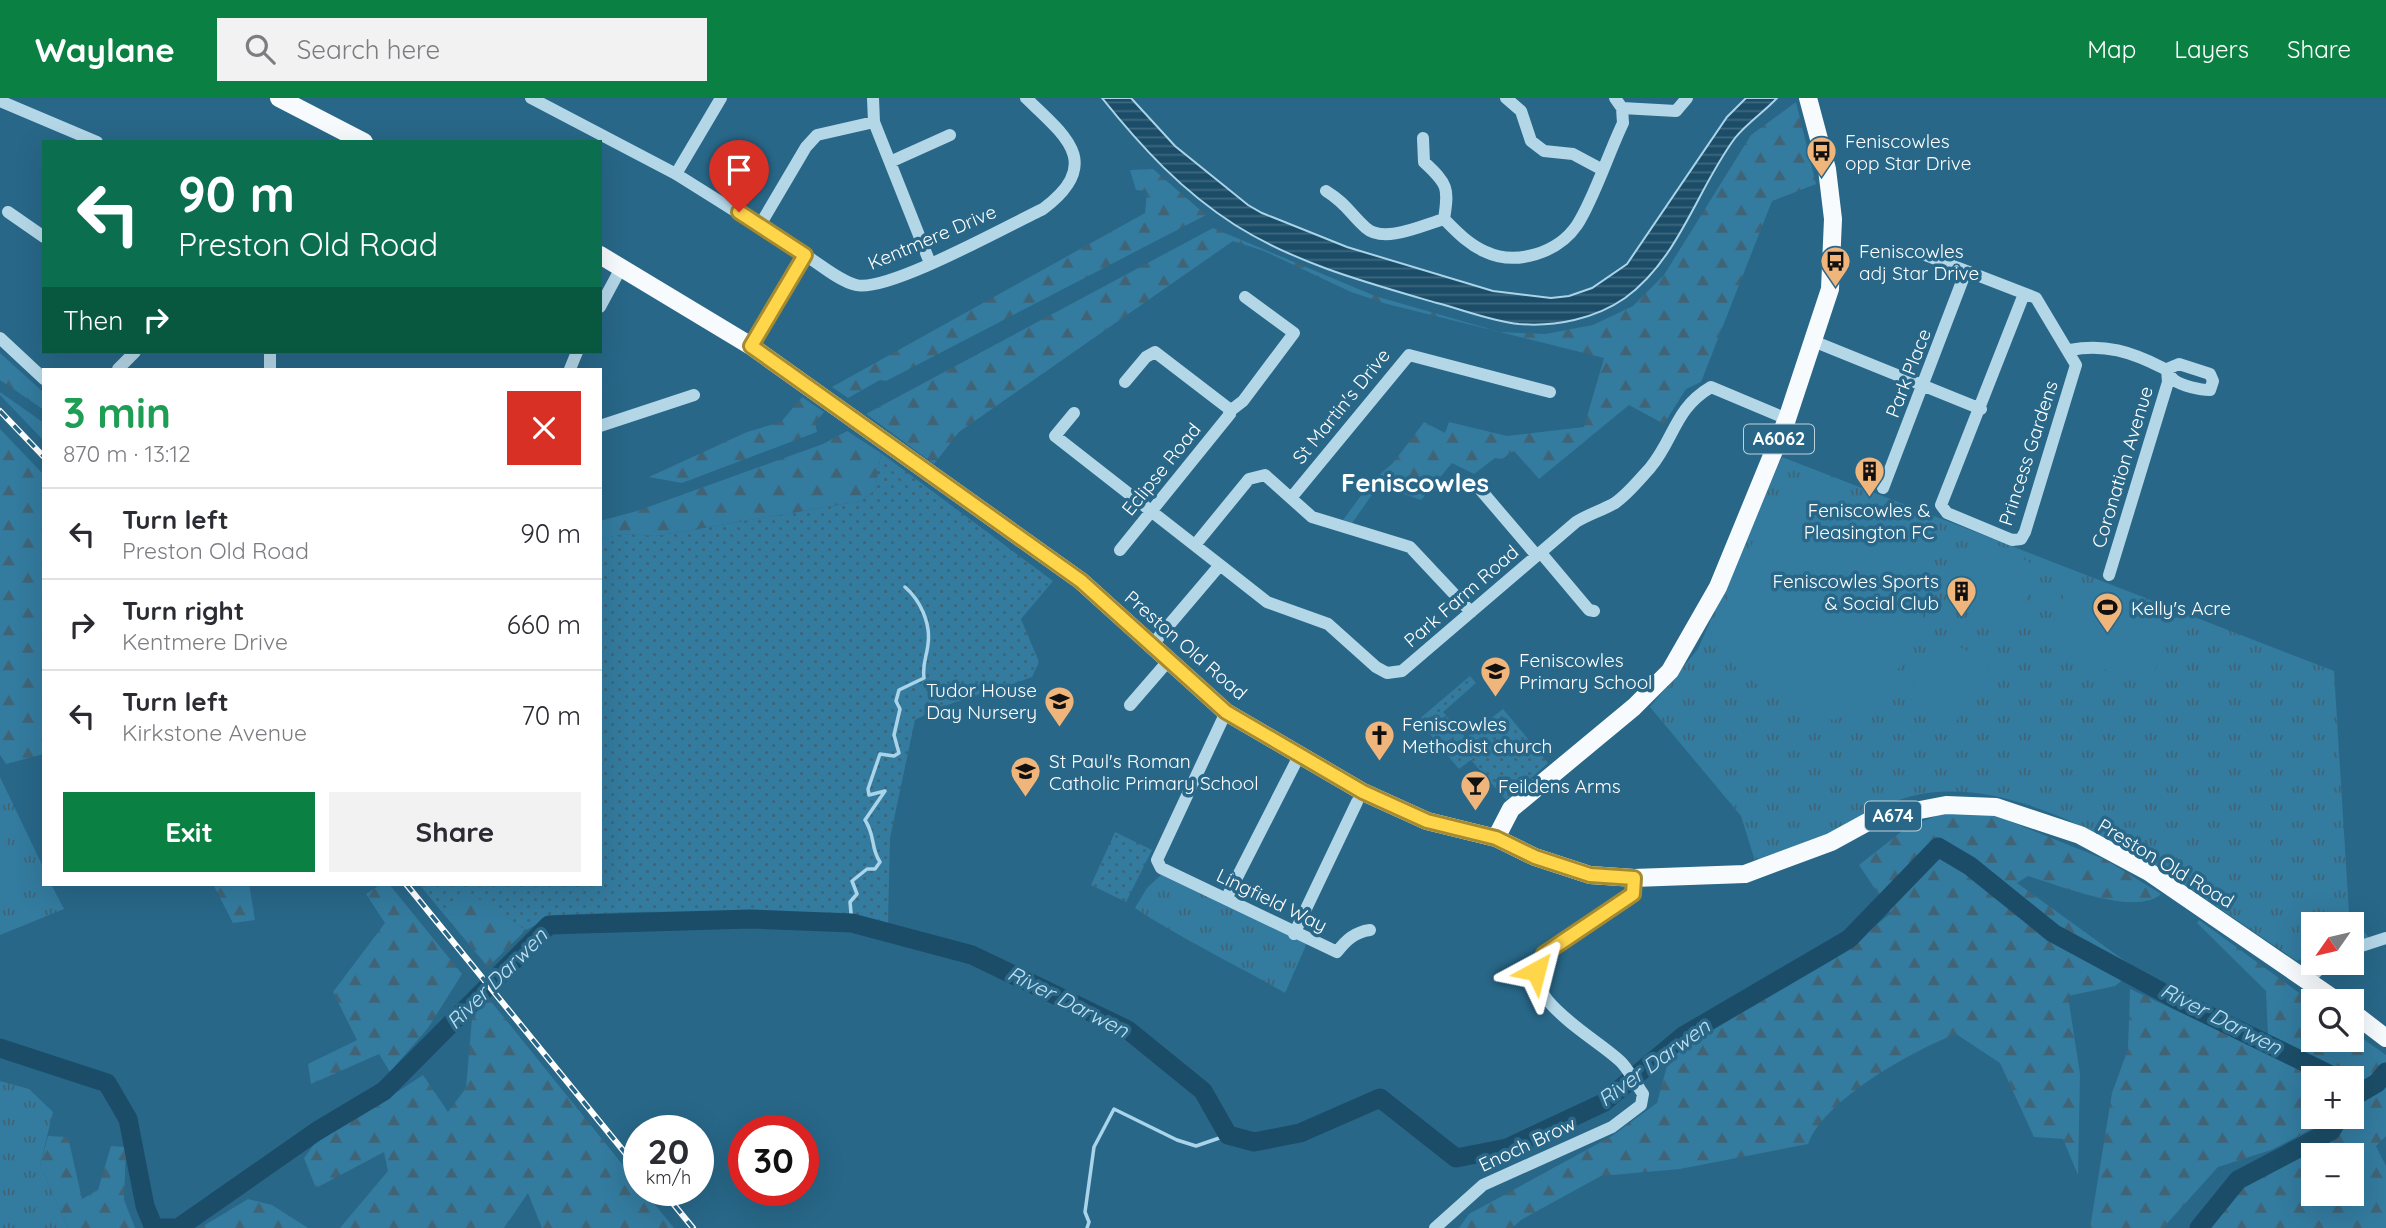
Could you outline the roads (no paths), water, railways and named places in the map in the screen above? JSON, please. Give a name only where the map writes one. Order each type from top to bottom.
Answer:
[{"type":"main road","points":[[279,98],[302,104],[361,140]]},
{"type":"main road","name":"A6062","points":[[1496,838],[1511,809],[1634,707],[1670,671],[1718,587],[1787,419],[1830,289],[1833,219],[1827,169],[1808,98]]},
{"type":"main road","name":"Preston Old Road","points":[[602,256],[751,346],[1081,581],[1226,712],[1363,792],[1427,821],[1496,838],[1535,857],[1590,875],[1634,878],[1745,874],[1831,842],[1873,819],[1946,805],[1996,807],[2080,835],[2149,872],[2322,989]]},
{"type":"main road","points":[[2364,1021],[2386,1038]]},
{"type":"street","name":"Kentmere Drive","points":[[531,98],[676,174],[854,285],[872,286],[930,263],[1043,209],[1063,194],[1074,178],[1074,152],[1059,130],[1026,98]]},
{"type":"street","points":[[676,174],[721,98]]},
{"type":"street","points":[[873,98],[874,122],[930,263]]},
{"type":"street","points":[[1506,98],[1521,111],[1531,141],[1544,151],[1573,154],[1601,169]]},
{"type":"street","points":[[1444,219],[1464,239],[1488,253],[1521,257],[1556,247],[1577,226],[1623,123],[1619,103],[1676,111],[1687,98]]},
{"type":"street","points":[[0,101],[92,140]]},
{"type":"street","points":[[760,225],[806,147],[817,135],[874,122]]},
{"type":"street","points":[[890,162],[950,135]]},
{"type":"street","points":[[1423,138],[1424,162],[1441,178],[1448,191],[1444,219]]},
{"type":"street","points":[[1326,191],[1344,202],[1367,230],[1382,236],[1444,219]]},
{"type":"street","points":[[8,212],[42,236]]},
{"type":"street","points":[[751,346],[805,255]]},
{"type":"street","points":[[1925,255],[2036,298],[2070,350]]},
{"type":"street","points":[[602,303],[622,266]]},
{"type":"street","name":"Park Place","points":[[1884,488],[1966,271]]},
{"type":"street","name":"Princess Gardens","points":[[2024,294],[1941,505],[1947,513],[2012,540],[2021,539],[2060,426],[2076,365],[2070,350]]},
{"type":"street","name":"Eclipse Road","points":[[1120,550],[1294,333],[1245,296]]},
{"type":"street","points":[[0,338],[42,377]]},
{"type":"street","points":[[1813,341],[1981,409]]},
{"type":"street","name":"Coronation Avenue","points":[[2070,350],[2094,345],[2113,347],[2167,369],[2168,382],[2109,575]]},
{"type":"street","points":[[1125,382],[1146,357],[1155,352],[1230,411]]},
{"type":"street","points":[[119,368],[133,354]]},
{"type":"street","name":"St Martin's Drive","points":[[1291,498],[1409,355],[1550,392]]},
{"type":"street","name":"Park Farm Road","points":[[1074,413],[1055,436],[1267,602],[1328,624],[1376,667],[1387,673],[1402,671],[1576,522],[1593,511],[1614,503],[1631,488],[1651,466],[1691,399],[1711,387],[1787,419]]},
{"type":"street","points":[[602,425],[694,395]]},
{"type":"street","points":[[1195,545],[1249,479],[1265,475],[1312,517],[1410,547],[1471,612]]},
{"type":"street","points":[[1479,488],[1589,610],[1594,611]]},
{"type":"street","points":[[1153,645],[1220,565]]},
{"type":"street","points":[[1130,705],[1169,660]]},
{"type":"street","name":"Lingfield Way","points":[[1226,712],[1157,860],[1161,868],[1337,952],[1352,936],[1370,930]]},
{"type":"street","points":[[1226,899],[1300,754]]},
{"type":"street","points":[[1294,933],[1357,802]]},
{"type":"street","name":"Enoch Brow","points":[[1435,1228],[1483,1185],[1612,1127],[1642,1099],[1622,1062],[1550,1004],[1539,987],[1536,971],[1544,954],[1633,894],[1634,878]]},
{"type":"street","points":[[2364,945],[2386,938]]},
{"type":"street","points":[[2309,979],[2313,975]]},
{"type":"waterway","points":[[852,923],[850,902],[857,894],[852,881],[867,869],[875,869],[880,862],[865,820],[885,791],[869,795],[868,789],[880,754],[894,756],[899,753],[894,735],[900,709],[896,701],[899,690],[924,678],[928,628],[920,605],[905,587]]},
{"type":"waterway","name":"River Darwen","points":[[0,1048],[107,1083],[128,1119],[145,1206],[154,1228],[178,1228],[317,1131],[384,1091],[549,925],[750,919],[852,923],[972,955],[1128,1030],[1203,1091],[1228,1135],[1254,1142],[1300,1133],[1380,1098],[1456,1158],[1507,1148],[1603,1103],[1683,1036],[1849,939],[1938,847],[1970,866],[2053,933],[2175,999],[2312,1066]]},
{"type":"waterway","points":[[2364,1091],[2377,1083],[2386,1072]]},
{"type":"waterway","points":[[1087,1228],[1089,1222],[1085,1212],[1094,1147],[1114,1109],[1177,1140],[1196,1146],[1228,1135]]},
{"type":"waterway","name":"River Darwen","points":[[2199,1228],[2238,1180],[2332,1129]]},
{"type":"railway","points":[[0,411],[42,455]]},
{"type":"railway","points":[[408,886],[623,1150]]},
{"type":"railway","points":[[675,1206],[693,1228]]},
{"type":"place","name":"Feniscowles opp Star Drive","points":[[1822,179]]},
{"type":"place","name":"Feniscowles adj Star Drive","points":[[1836,289]]},
{"type":"place","name":"Feniscowles & Pleasington FC","points":[[1869,498]]},
{"type":"place","name":"Feniscowles Sports & Social Club","points":[[1962,619]]},
{"type":"place","name":"Kelly's Acre","points":[[2108,635]]},
{"type":"place","name":"Feniscowles Primary School","points":[[1496,698]]},
{"type":"place","name":"Tudor House Day Nursery","points":[[1060,728]]},
{"type":"place","name":"Feniscowles Methodist church","points":[[1379,762]]},
{"type":"place","name":"St Paul's Roman Catholic Primary School","points":[[1026,799]]},
{"type":"place","name":"Feildens Arms","points":[[1475,813]]},
{"type":"district","name":"Feniscowles","points":[[1415,483]]}]
